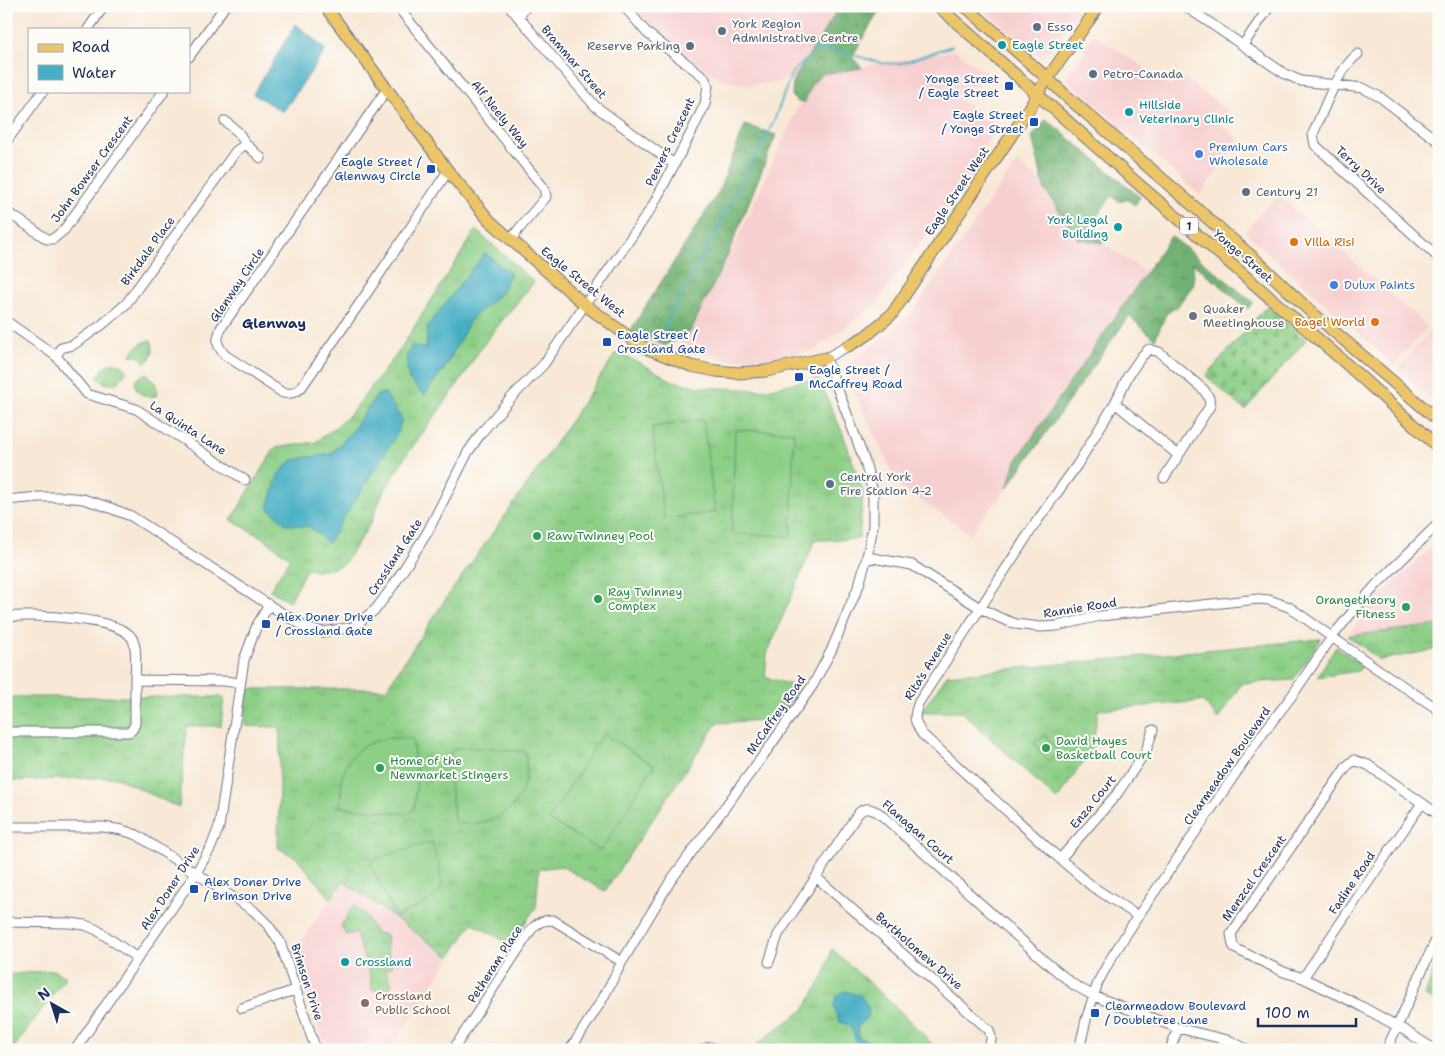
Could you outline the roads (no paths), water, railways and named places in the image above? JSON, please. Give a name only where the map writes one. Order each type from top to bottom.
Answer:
[{"type":"main road","name":"Yonge Street","points":[[938,6],[1128,175],[1341,358],[1439,448]]},
{"type":"main road","name":"Yonge Street","points":[[965,6],[1258,262],[1310,311],[1439,421]]},
{"type":"main road","points":[[1037,93],[1099,6]]},
{"type":"main road","name":"Eagle Street West","points":[[330,8],[448,171],[489,220],[585,305],[643,347],[691,366],[739,373],[766,371],[826,358]]},
{"type":"main road","name":"Eagle Street West","points":[[848,346],[866,336],[892,314],[1037,93]]},
{"type":"street","points":[[89,28],[104,6]]},
{"type":"street","points":[[190,56],[225,6]]},
{"type":"street","name":"Alf Neely Way","points":[[397,6],[544,188],[546,196],[511,240]]},
{"type":"street","name":"Brammar Street","points":[[509,6],[595,106],[674,164]]},
{"type":"street","points":[[518,17],[528,6]]},
{"type":"street","name":"Peevers Crescent","points":[[585,305],[652,207],[705,104],[708,86],[704,77],[647,33],[624,6]]},
{"type":"street","points":[[1185,6],[1284,74],[1301,81],[1363,88],[1380,97],[1439,142]]},
{"type":"street","points":[[1243,45],[1270,6]]},
{"type":"street","name":"Terry Drive","points":[[1358,54],[1352,58],[1342,71],[1313,134],[1315,145],[1439,258]]},
{"type":"street","name":"Glenway Circle","points":[[387,89],[221,328],[217,339],[219,348],[225,355],[283,393],[290,394],[296,392],[301,388],[332,344],[448,171]]},
{"type":"street","points":[[6,142],[42,92]]},
{"type":"street","name":"John Bowser Crescent","points":[[6,211],[47,239],[59,236],[163,92]]},
{"type":"street","points":[[225,120],[261,158]]},
{"type":"street","name":"Birkdale Place","points":[[56,356],[61,348],[73,345],[103,324],[126,304],[236,151],[246,144]]},
{"type":"street","name":"Crossland Gate","points":[[6,500],[64,497],[83,499],[105,506],[131,516],[269,606],[308,628],[322,632],[353,627],[376,609],[393,586],[427,533],[468,452],[482,432],[510,399],[544,364],[585,305]]},
{"type":"street","points":[[6,321],[56,356]]},
{"type":"street","name":"Eagle Street West","points":[[826,358],[848,346]]},
{"type":"street","name":"Rita's Avenue","points":[[1138,916],[1093,886],[1060,860],[922,734],[915,722],[915,712],[919,702],[1037,521],[1077,465],[1115,403],[1128,376],[1149,349],[1159,352],[1204,390],[1210,398],[1210,406],[1178,454]]},
{"type":"street","name":"La Quinta Lane","points":[[56,356],[87,394],[136,409],[245,480]]},
{"type":"street","name":"McCaffrey Road","points":[[570,1050],[602,1000],[622,962],[671,880],[813,685],[847,617],[859,585],[868,557],[873,526],[873,492],[865,462],[826,358]]},
{"type":"street","points":[[1115,403],[1178,454],[1164,478]]},
{"type":"street","name":"Clearmeadow Boulevard","points":[[1079,1050],[1098,982],[1138,916],[1264,732],[1332,638],[1377,584],[1439,523]]},
{"type":"street","name":"Rannie Road","points":[[868,557],[912,565],[980,608],[1000,618],[1016,624],[1040,627],[1057,626],[1100,616],[1258,599],[1269,600],[1289,607],[1439,710]]},
{"type":"street","name":"Alex Doner Drive","points":[[75,1050],[196,873],[211,847],[219,826],[244,660],[257,625],[269,606]]},
{"type":"street","points":[[6,617],[33,615],[73,618],[93,622],[122,630],[131,636],[135,645],[135,724],[132,730],[129,732],[6,732]]},
{"type":"street","points":[[135,680],[224,681],[240,683]]},
{"type":"street","name":"Enza Court","points":[[1060,860],[1117,794],[1146,751],[1153,730]]},
{"type":"street","name":"Menzcel Crescent","points":[[1435,1050],[1398,1026],[1357,1004],[1236,949],[1231,940],[1233,930],[1347,766],[1354,760],[1368,765],[1439,815]]},
{"type":"street","name":"Fadine Road","points":[[1303,978],[1422,803]]},
{"type":"street","name":"Flanagan Court","points":[[769,962],[778,936],[857,814],[866,808],[879,813],[1047,963],[1074,985],[1094,996]]},
{"type":"street","name":"Brimson Drive","points":[[6,827],[103,827],[137,835],[254,911],[268,925],[280,942],[316,1050]]},
{"type":"street","name":"Bartholomew Drive","points":[[816,877],[989,1030],[992,1038],[987,1050]]},
{"type":"street","name":"Petheram Place","points":[[453,1050],[538,922],[553,920],[622,962]]},
{"type":"street","points":[[6,922],[85,925],[97,930],[138,958]]},
{"type":"street","points":[[1386,1050],[1424,963],[1439,934]]},
{"type":"street","points":[[242,1008],[295,990]]},
{"type":"street","points":[[1094,996],[1178,1028],[1231,1041],[1248,1050]]},
{"type":"street","points":[[1170,1050],[1178,1028]]},
{"type":"street","points":[[702,1050],[710,1047],[720,1050]]},
{"type":"water","points":[[296,24],[326,50],[283,112],[253,94]]},
{"type":"water","points":[[485,253],[511,274],[499,295],[471,319],[446,366],[424,395],[409,380],[406,357],[412,346],[426,349],[428,325]]},
{"type":"water","points":[[385,393],[402,420],[397,434],[328,543],[310,527],[286,524],[268,508],[278,475],[292,460],[331,454],[353,430],[377,395]]},
{"type":"water","points":[[845,991],[861,996],[869,1009],[868,1016],[857,1028],[859,1038],[886,1047],[886,1050],[880,1050],[880,1048],[856,1041],[851,1027],[839,1021],[834,1007],[836,996]]},
{"type":"waterway","points":[[659,338],[774,121],[792,72],[816,51],[827,48],[882,63],[899,64],[952,46]]},
{"type":"place","name":"Esso","points":[[1037,27]]},
{"type":"place","name":"York Region Administrative Centre","points":[[722,31]]},
{"type":"place","name":"Eagle Street","points":[[1002,45]]},
{"type":"place","name":"Reserve Parking","points":[[690,46]]},
{"type":"place","name":"Petro-Canada","points":[[1093,74]]},
{"type":"place","name":"Yonge Street / Eagle Street","points":[[1009,86]]},
{"type":"place","name":"Hillside Veterinary Clinic","points":[[1129,112]]},
{"type":"place","name":"Eagle Street / Yonge Street","points":[[1034,122]]},
{"type":"place","name":"Premium Cars Wholesale","points":[[1199,154]]},
{"type":"place","name":"Eagle Street / Glenway Circle","points":[[431,169]]},
{"type":"place","name":"Century 21","points":[[1246,192]]},
{"type":"place","name":"York Legal Building","points":[[1118,227]]},
{"type":"place","name":"Villa Risi","points":[[1294,242]]},
{"type":"place","name":"Dulux Paints","points":[[1334,285]]},
{"type":"place","name":"Quaker Meetinghouse","points":[[1193,316]]},
{"type":"place","name":"Bagel World","points":[[1375,322]]},
{"type":"place","name":"Eagle Street / Crossland Gate","points":[[607,342]]},
{"type":"place","name":"Eagle Street / McCaffrey Road","points":[[799,377]]},
{"type":"place","name":"Central York Fire Station 4-2","points":[[830,484]]},
{"type":"place","name":"Raw Twinney Pool","points":[[537,536]]},
{"type":"place","name":"Ray Twinney Complex","points":[[598,599]]},
{"type":"place","name":"Orangetheory Fitness","points":[[1406,607]]},
{"type":"place","name":"Alex Doner Drive / Crossland Gate","points":[[266,624]]},
{"type":"place","name":"David Hayes Basketball Court","points":[[1046,748]]},
{"type":"place","name":"Home of the Newmarket Stingers","points":[[380,768]]},
{"type":"place","name":"Alex Doner Drive / Brimson Drive","points":[[194,889]]},
{"type":"place","name":"Crossland","points":[[345,962]]},
{"type":"place","name":"Crossland Public School","points":[[365,1003]]},
{"type":"place","name":"Clearmeadow Boulevard / Doubletree Lane","points":[[1095,1013]]},
{"type":"district","name":"Glenway","points":[[274,323]]}]
